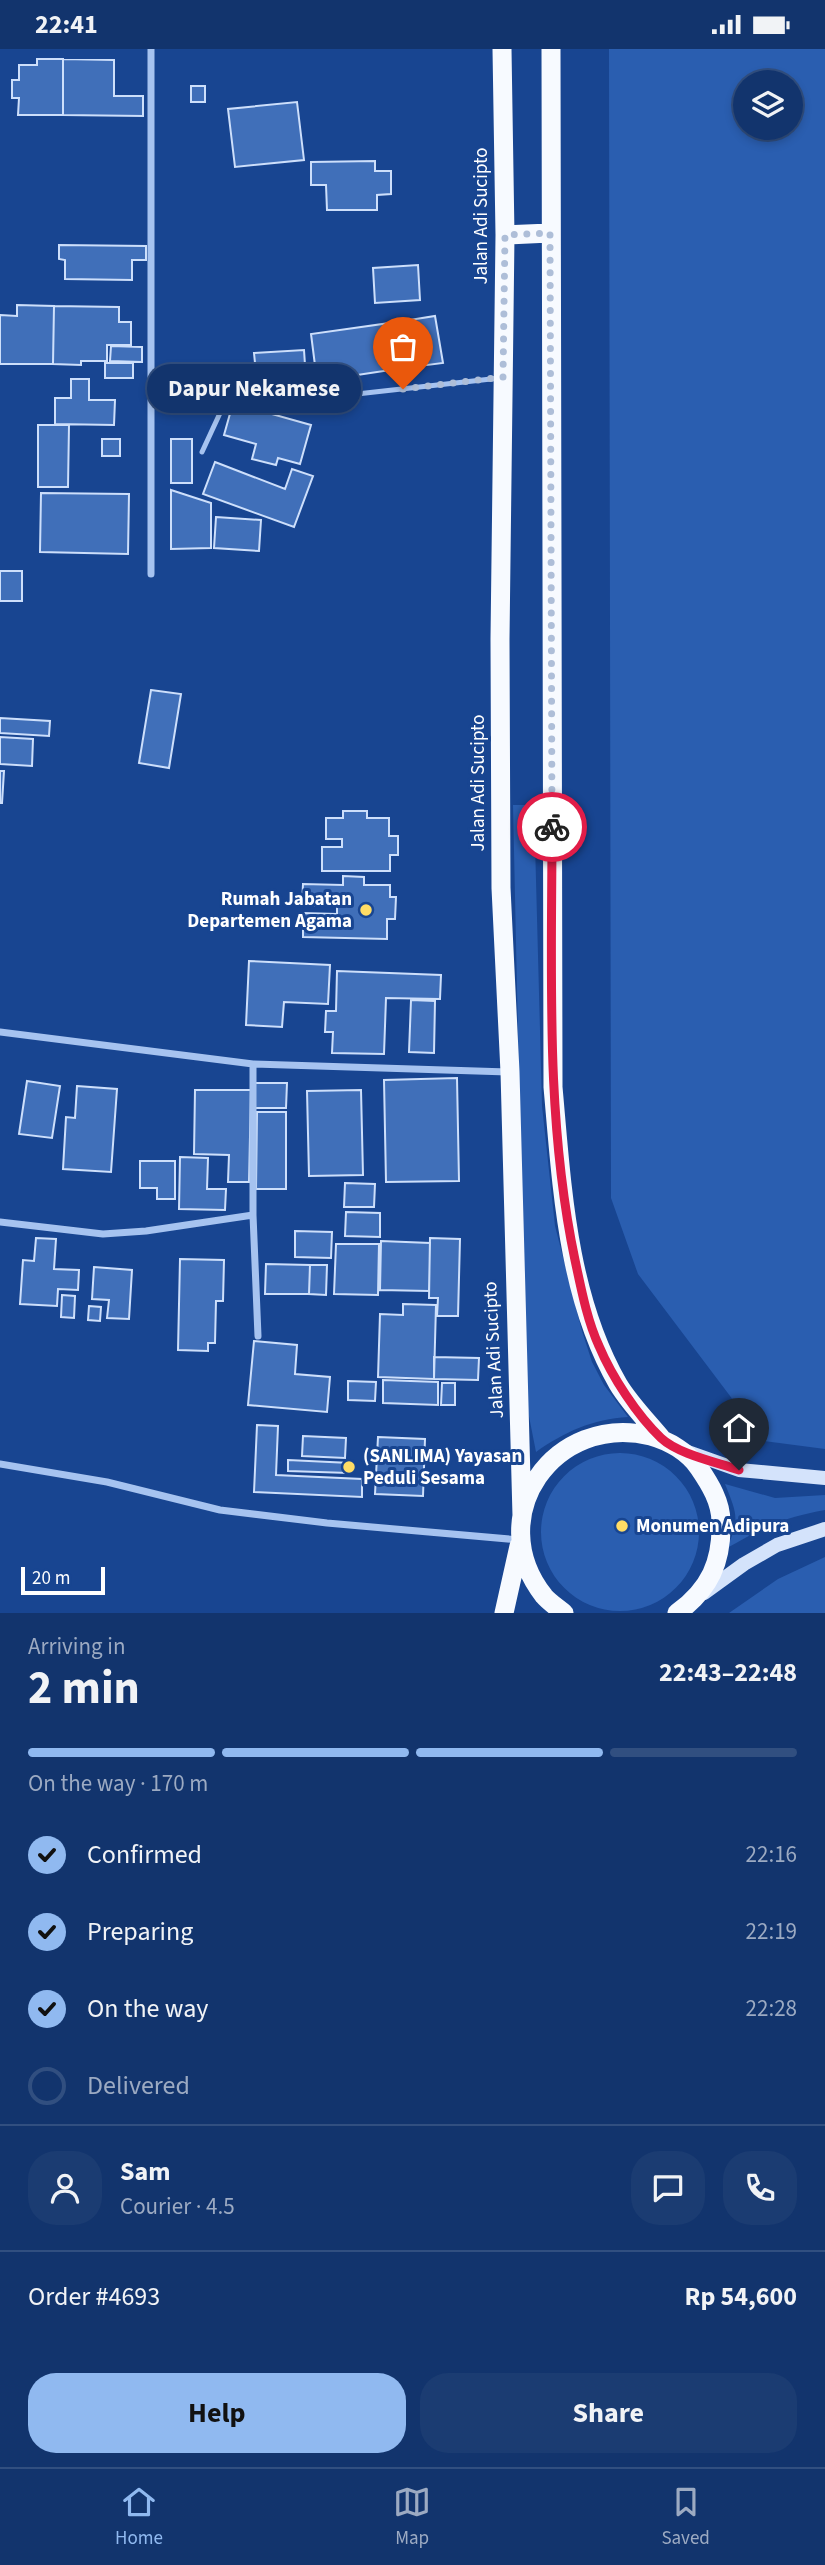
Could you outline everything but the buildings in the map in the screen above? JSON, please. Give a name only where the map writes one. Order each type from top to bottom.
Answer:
[{"type":"highway","name":"Jalan Adi Sucipto","points":[[502,49],[505,235],[500,639],[501,888],[510,1072],[522,1516]]},
{"type":"highway","points":[[551,49],[553,1087],[564,1209],[580,1284],[598,1344],[620,1387],[662,1439]]},
{"type":"highway","points":[[505,235],[550,233]]},
{"type":"highway","points":[[504,1613],[521,1540],[522,1516],[528,1493],[545,1466],[569,1445],[599,1434],[631,1431],[662,1439],[695,1462],[712,1486],[721,1515],[721,1544],[713,1572],[694,1601],[677,1613]]},
{"type":"highway","points":[[521,1540],[528,1569],[545,1597],[564,1613]]},
{"type":"main road","points":[[680,1449],[739,1470],[825,1478]]},
{"type":"main road","points":[[694,1601],[744,1564],[777,1545],[825,1529]]},
{"type":"street","points":[[151,49],[151,574]]},
{"type":"street","points":[[0,1032],[253,1064],[510,1072]]},
{"type":"street","points":[[253,1064],[253,1215],[258,1336]]},
{"type":"street","points":[[0,1222],[103,1234],[146,1231],[253,1215]]},
{"type":"street","points":[[0,1464],[107,1482],[220,1510],[327,1523],[521,1540]]},
{"type":"lane","points":[[202,452],[227,398],[303,400],[503,377]]},
{"type":"shaded area","points":[[609,49],[825,49],[825,1449],[764,1441],[638,1274],[611,1198]]},
{"type":"shaded area","points":[[513,805],[534,805],[542,1106],[555,1226],[592,1362],[604,1385],[628,1417],[579,1428],[536,1452],[526,1401]]},
{"type":"shaded area","points":[[620,1453],[650,1459],[676,1476],[693,1502],[699,1532],[693,1562],[676,1588],[650,1605],[620,1611],[590,1605],[564,1588],[547,1562],[541,1532],[547,1502],[564,1476],[590,1459]]},
{"type":"shaded area","points":[[725,1484],[775,1498],[825,1495],[825,1510],[774,1524],[727,1548],[734,1530],[735,1516]]},
{"type":"shaded area","points":[[825,1557],[825,1613],[729,1613],[778,1579]]},
{"type":"way so far","points":[[403,389],[503,377],[505,235],[550,233],[552,827]]},
{"type":"place","name":"Dapur Nekamese","points":[[403,389]]},
{"type":"place","name":"Rumah Jabatan Departemen Agama","points":[[366,910]]},
{"type":"place","name":"(SANLIMA) Yayasan Peduli Sesama","points":[[349,1467]]},
{"type":"place","name":"Monumen Adipura","points":[[622,1526]]},
{"type":"route","points":[[552,827],[553,1087],[564,1209],[580,1284],[598,1344],[620,1387],[662,1439],[680,1449],[739,1470]]}]
